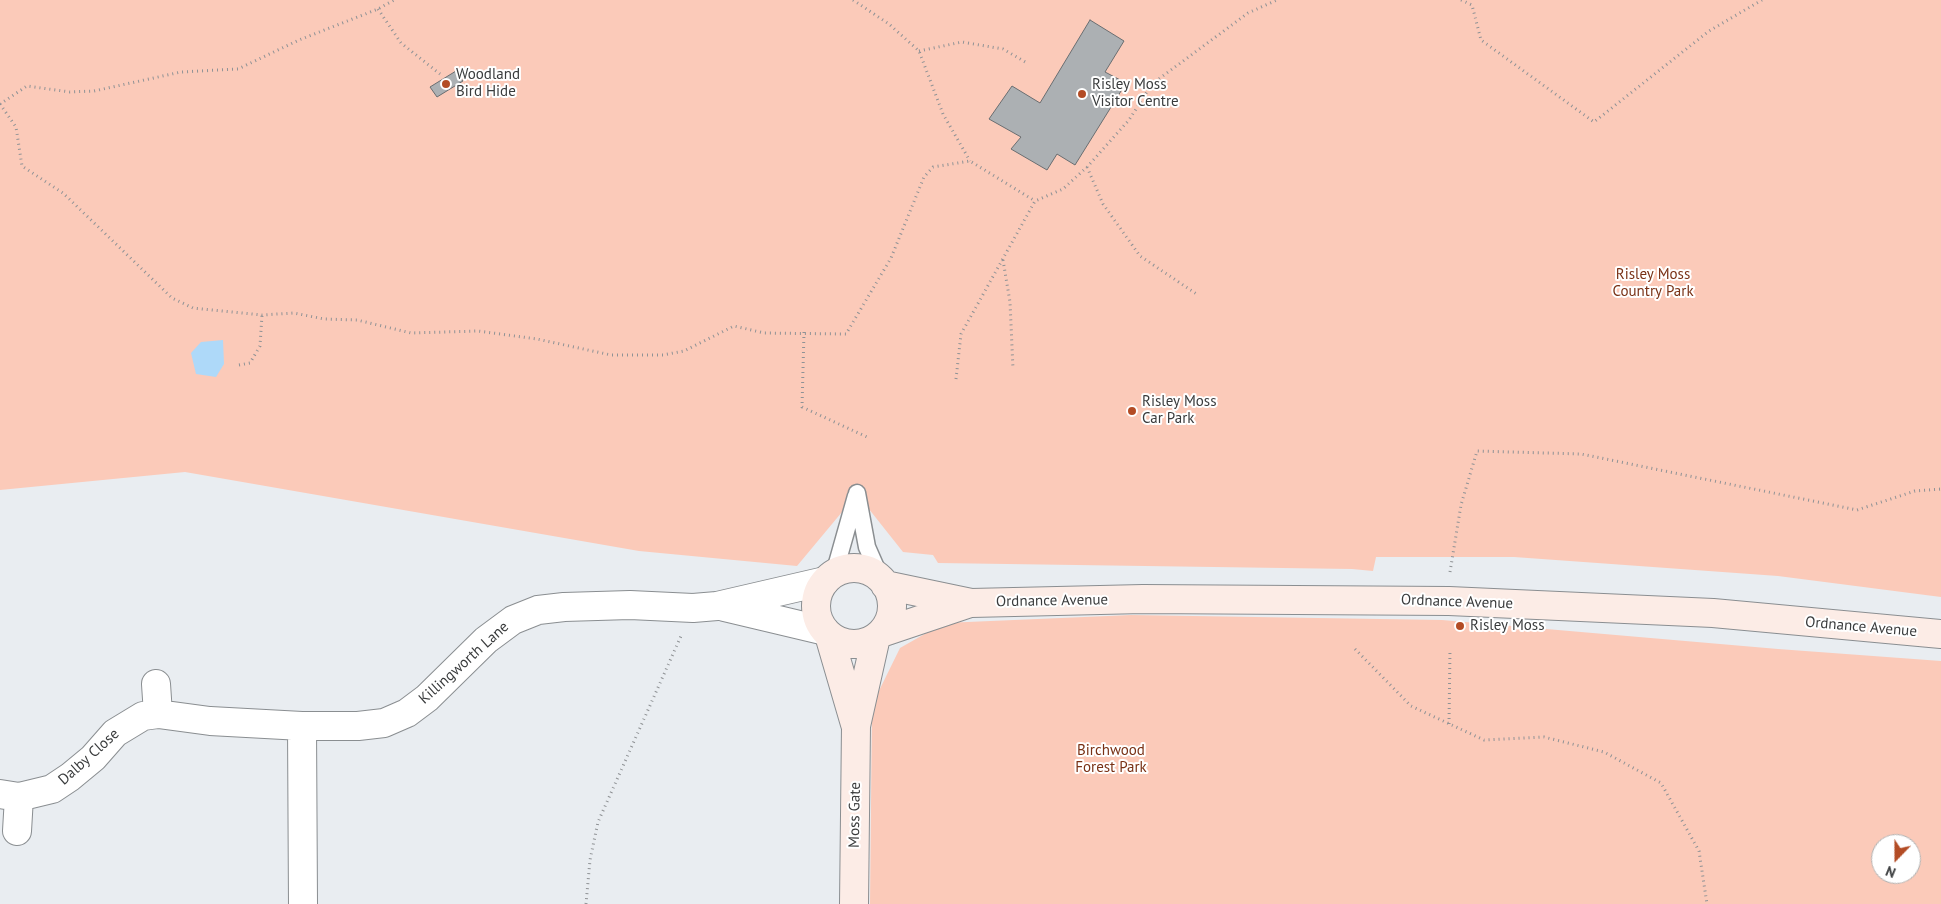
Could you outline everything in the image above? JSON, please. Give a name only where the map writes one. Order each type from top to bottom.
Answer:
[{"type":"street","points":[[859,568],[871,572],[883,582],[891,596],[892,610],[888,622],[878,635],[865,642],[852,644],[840,641],[827,633],[816,611],[819,590],[830,577],[846,569],[859,568]]},
{"type":"street","name":"Killingworth Lane","points":[[705,607],[830,577]]},
{"type":"street","name":"Ordnance Avenue","points":[[883,582],[971,602],[1143,599],[1449,601],[1713,614],[1941,634]]},
{"type":"street","name":"Ordnance Avenue","points":[[878,635],[971,602]]},
{"type":"street","name":"Killingworth Lane","points":[[302,726],[358,726],[384,723],[407,713],[427,698],[486,640],[513,620],[538,610],[564,607],[630,605],[705,607],[827,633]]},
{"type":"street","name":"Moss Gate","points":[[827,633],[856,726]]},
{"type":"street","name":"Moss Gate","points":[[854,904],[856,726],[878,635]]},
{"type":"street","points":[[156,684],[158,714]]},
{"type":"street","name":"Dalby Close","points":[[17,831],[10,795],[52,789],[93,758],[115,733],[128,723],[143,716],[158,714],[210,721],[302,726]]},
{"type":"street","points":[[302,726],[303,904]]},
{"type":"lane","points":[[830,577],[857,494],[867,547],[883,582]]},
{"type":"path","points":[[394,0],[378,10],[299,40],[238,69],[181,72],[94,91],[70,92],[26,86],[0,104],[16,127],[22,166],[63,193],[172,298],[193,308],[262,315],[289,313],[324,319],[357,320],[382,328],[411,333],[478,331],[537,339],[611,355],[663,355],[684,352],[720,331],[734,326],[764,333],[846,334],[891,258],[924,176],[934,167],[970,161]]},
{"type":"path","points":[[853,0],[889,24],[918,50],[943,114],[970,161],[1035,201]]},
{"type":"path","points":[[956,379],[961,334],[1035,201],[1062,189],[1086,167],[1129,120],[1152,84],[1248,13],[1276,0]]},
{"type":"path","points":[[1461,0],[1472,5],[1481,40],[1594,122],[1709,31],[1762,0]]},
{"type":"path","points":[[378,10],[401,43],[440,74]]},
{"type":"path","points":[[918,50],[962,42],[1003,50],[1027,63]]},
{"type":"path","points":[[1086,167],[1103,204],[1140,256],[1198,295]]},
{"type":"path","points":[[1003,260],[1010,302],[1013,369]]},
{"type":"path","points":[[239,364],[250,363],[260,346],[262,315]]},
{"type":"path","points":[[804,332],[802,407],[868,438]]},
{"type":"path","points":[[1449,577],[1461,505],[1477,451],[1581,454],[1857,510],[1915,491],[1941,489]]},
{"type":"path","points":[[586,904],[590,860],[598,822],[705,607]]},
{"type":"path","points":[[1356,649],[1411,706],[1484,740],[1544,737],[1604,752],[1661,783],[1699,851],[1707,904]]},
{"type":"path","points":[[1449,724],[1450,649]]},
{"type":"green space","name":"Risley Moss Country Park","points":[[0,0],[1941,0],[1941,597],[1778,576],[1514,557],[1376,557],[1373,571],[1352,569],[938,563],[933,555],[903,552],[857,494],[797,566],[639,551],[185,472],[0,490]]},
{"type":"green space","name":"Birchwood Forest Park","points":[[1131,615],[1442,620],[1941,661],[1941,904],[870,904],[872,705],[900,648],[944,623]]},
{"type":"water","points":[[223,340],[224,364],[216,377],[196,374],[191,353],[201,342]]},
{"type":"building","name":"Risley Moss Visitor Centre","points":[[1090,20],[1124,41],[1105,72],[1126,83],[1075,165],[1057,154],[1047,170],[1011,149],[1021,137],[989,119],[1012,86],[1040,103]]},
{"type":"building","name":"Woodland Bird Hide","points":[[456,71],[463,81],[437,97],[430,87]]},
{"type":"place","name":"Woodland Bird Hide","points":[[446,84]]},
{"type":"place","name":"Risley Moss Visitor Centre","points":[[1082,94]]},
{"type":"place","name":"Risley Moss Car Park","points":[[1132,411]]},
{"type":"place","name":"Risley Moss","points":[[1460,626]]}]
